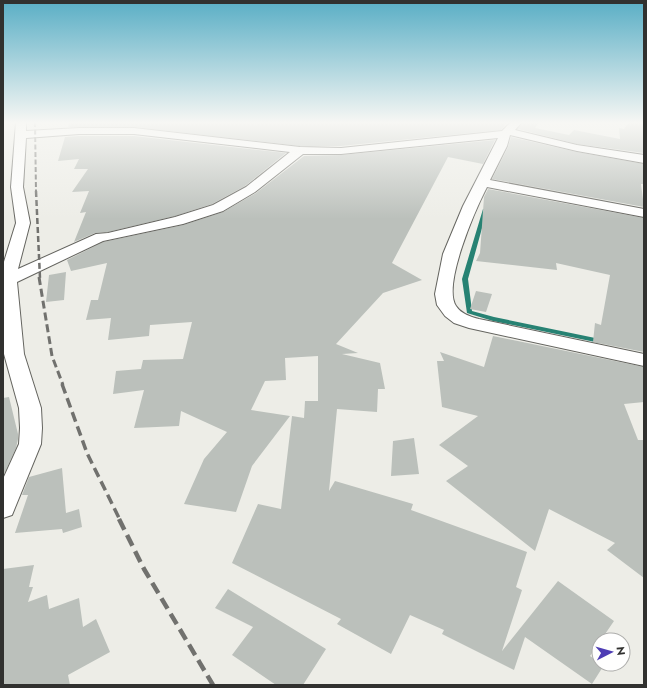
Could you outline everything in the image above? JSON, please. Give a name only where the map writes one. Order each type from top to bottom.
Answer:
[{"type":"street","points":[[3,508],[30,444],[31,428],[30,408],[14,354],[6,281],[23,223],[10,188],[16,154]]},
{"type":"street","points":[[6,281],[101,237],[108,237],[197,215],[218,208],[243,194],[295,154]]},
{"type":"street","points":[[498,154],[470,206],[451,254],[444,294],[446,305],[451,312],[460,319],[475,324],[644,360]]},
{"type":"street","points":[[615,154],[644,159]]},
{"type":"street","points":[[483,182],[644,213]]},
{"type":"building","points":[[60,154],[285,154],[245,186],[212,204],[175,216],[108,232],[95,233],[74,242],[86,212],[80,213],[89,191],[72,192],[88,169],[74,169],[79,159],[58,161]]},
{"type":"building","points":[[350,154],[488,154],[483,164],[448,157],[392,263],[422,280],[383,293],[336,344],[358,353],[342,354],[380,363],[385,389],[378,389],[377,412],[337,409],[329,491],[335,481],[413,504],[411,510],[527,552],[516,587],[522,590],[502,651],[558,581],[614,621],[606,632],[591,632],[591,672],[600,672],[592,684],[525,637],[514,670],[442,634],[444,630],[410,615],[391,654],[337,624],[341,619],[232,563],[258,504],[281,509],[292,416],[304,418],[305,401],[318,401],[318,356],[285,358],[286,380],[265,381],[251,410],[290,416],[252,466],[236,512],[184,504],[204,459],[227,432],[181,411],[179,426],[134,428],[144,390],[113,394],[116,371],[141,369],[143,360],[183,359],[192,322],[150,325],[149,336],[108,340],[111,318],[86,320],[91,300],[98,300],[107,263],[71,271],[67,260],[103,242],[183,225],[223,212],[256,193],[304,156]]},
{"type":"building","points":[[504,154],[589,154],[644,164],[644,184],[641,184],[644,207],[492,179]]},
{"type":"building","points":[[488,189],[644,218],[644,352],[593,342],[595,323],[601,325],[610,275],[556,263],[557,270],[476,261],[480,253],[484,197]]},
{"type":"building","points":[[66,272],[64,300],[46,302],[49,275]]},
{"type":"building","points":[[476,291],[492,294],[486,312],[470,309]]},
{"type":"building","points":[[493,336],[644,367],[644,402],[624,404],[638,440],[644,440],[644,578],[607,550],[615,543],[549,509],[535,551],[446,481],[468,466],[439,445],[478,416],[442,407],[437,361],[444,361],[440,352],[484,367]]},
{"type":"building","points":[[9,397],[18,439],[16,448],[4,474],[3,398]]},
{"type":"building","points":[[414,438],[419,474],[391,476],[393,441]]},
{"type":"building","points":[[62,468],[66,513],[79,509],[82,527],[63,533],[62,529],[15,533],[28,495],[22,495],[29,477]]},
{"type":"building","points":[[34,565],[29,587],[33,587],[28,602],[47,595],[49,609],[79,598],[83,627],[96,619],[110,652],[68,675],[70,685],[3,685],[3,569]]},
{"type":"building","points":[[228,589],[326,649],[303,685],[276,685],[232,655],[253,627],[215,608]]},
{"type":"waterway","points":[[485,210],[465,279],[469,312],[493,319],[600,341]]},
{"type":"railway","points":[[35,154],[36,192]]},
{"type":"railway","points":[[36,191],[40,278]]},
{"type":"railway","points":[[39,277],[52,356],[63,385]]},
{"type":"railway","points":[[62,384],[87,453],[120,520]]},
{"type":"railway","points":[[119,519],[144,569],[213,685]]}]
